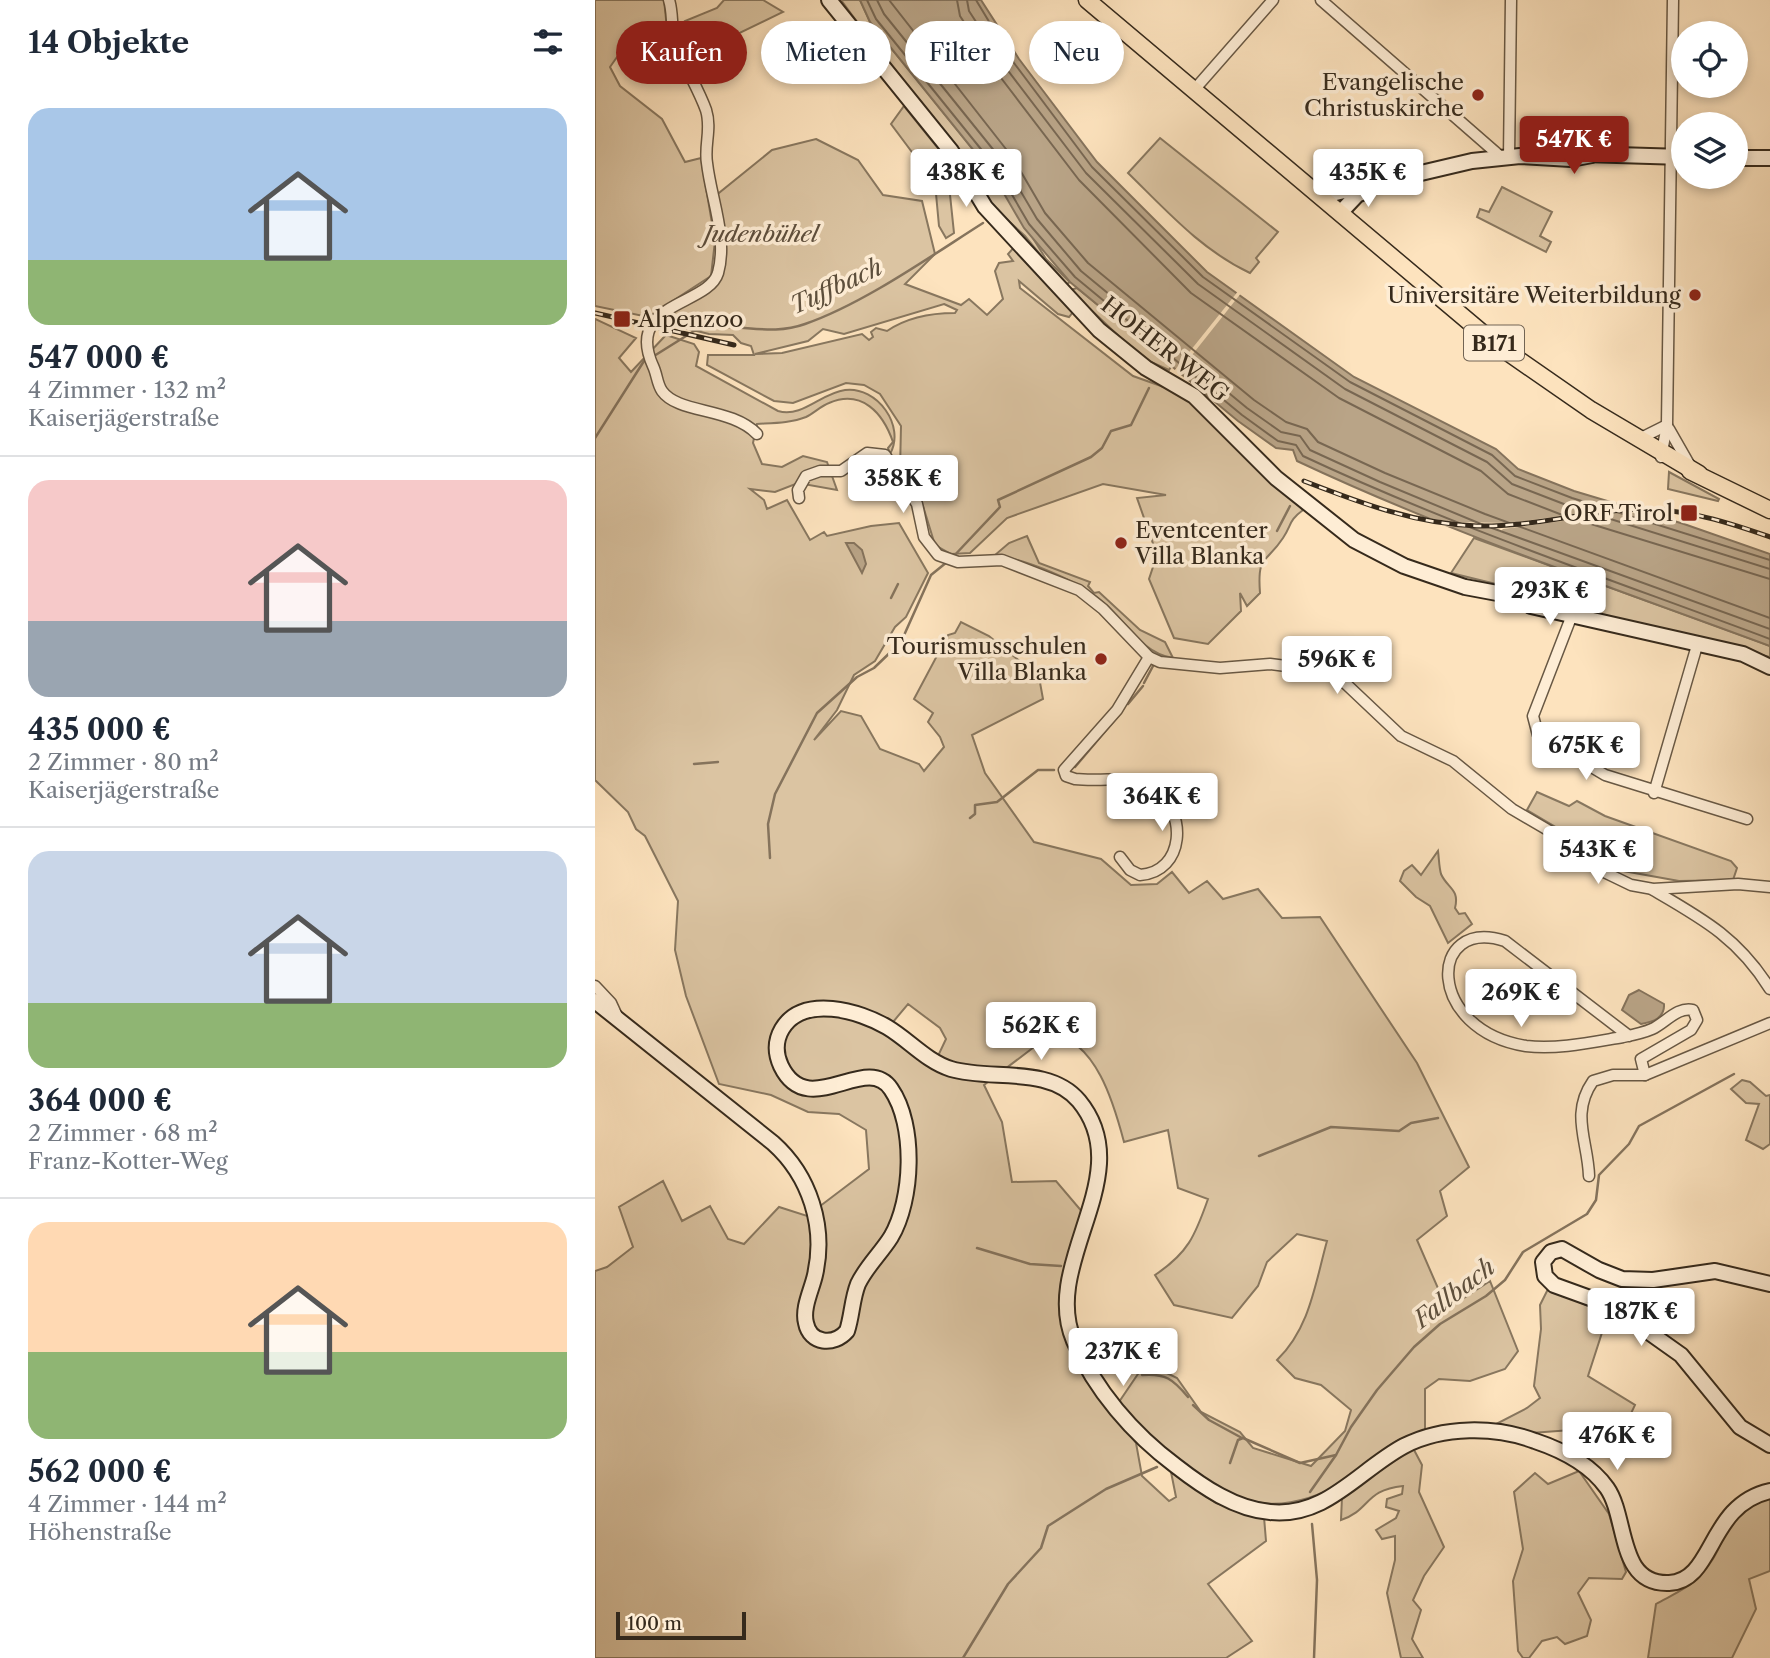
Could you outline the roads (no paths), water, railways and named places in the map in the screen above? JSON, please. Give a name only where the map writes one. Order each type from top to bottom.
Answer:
[{"type":"main road","name":"B171","points":[[1087,0],[1323,196],[1493,342],[1662,455],[1770,510]]},
{"type":"street","points":[[669,0],[675,39],[706,112],[710,133],[706,160],[722,240],[716,279],[707,287],[663,311],[651,330],[647,352],[659,386],[670,400],[731,416],[757,434]]},
{"type":"street","name":"HOHER WEG","points":[[829,0],[951,151],[985,207],[1099,330],[1146,368],[1194,396],[1276,478],[1354,540],[1404,566],[1465,587],[1507,597],[1522,605],[1537,605],[1698,642],[1742,654],[1770,667]]},
{"type":"street","points":[[1194,90],[1273,0]]},
{"type":"street","points":[[1321,0],[1505,157]]},
{"type":"street","points":[[1505,157],[1511,0]]},
{"type":"street","points":[[1674,0],[1676,112]]},
{"type":"street","points":[[1323,196],[1440,167],[1505,157],[1671,157]]},
{"type":"street","points":[[1748,158],[1770,158]]},
{"type":"street","points":[[1340,213],[1357,195],[1378,184]]},
{"type":"street","points":[[1662,455],[1667,425],[1676,189]]},
{"type":"street","points":[[1635,435],[1667,425]]},
{"type":"street","points":[[1667,425],[1676,446],[1695,470]]},
{"type":"street","points":[[799,498],[798,490],[806,476],[820,471],[841,471],[867,453],[885,455],[917,504],[924,537],[938,555],[955,561],[1002,560],[1079,590],[1103,609],[1149,657],[1160,662],[1220,668],[1269,664],[1325,671],[1346,684],[1401,736],[1453,761],[1486,791],[1565,840],[1602,871],[1631,885],[1653,889],[1738,884],[1770,887]]},
{"type":"street","points":[[1572,615],[1533,716],[1538,735],[1605,775],[1654,793],[1747,819]]},
{"type":"street","points":[[1654,793],[1698,642]]},
{"type":"street","points":[[1120,857],[1130,870],[1140,875],[1157,871],[1171,860],[1178,837],[1168,804],[1157,792],[1135,782],[1075,779],[1066,776],[1064,770],[1117,710],[1149,657]]},
{"type":"street","points":[[1653,889],[1714,925],[1733,941],[1753,962],[1770,989]]},
{"type":"street","points":[[1629,1036],[1505,941],[1491,937],[1475,939],[1460,948],[1449,965],[1449,991],[1464,1016],[1509,1042],[1529,1046],[1556,1046],[1629,1036],[1655,1028],[1686,1008],[1695,1013],[1696,1024],[1691,1030],[1641,1059],[1645,1075]]},
{"type":"street","points":[[595,986],[611,1003],[618,1020]]},
{"type":"street","points":[[595,1001],[773,1143],[799,1173],[811,1198],[818,1230],[819,1255],[805,1319],[808,1330],[818,1339],[835,1340],[847,1331],[859,1283],[900,1218],[906,1199],[908,1178],[903,1124],[895,1097],[886,1083],[880,1079],[865,1077],[830,1087],[812,1088],[795,1082],[783,1068],[776,1045],[785,1024],[799,1014],[823,1009],[873,1020],[889,1028],[934,1061],[952,1069],[1044,1081],[1066,1089],[1078,1100],[1094,1132],[1097,1167],[1094,1203],[1067,1281],[1066,1306],[1073,1338],[1103,1391],[1137,1433],[1176,1467],[1226,1498],[1261,1511],[1291,1512],[1338,1494],[1399,1450],[1416,1441],[1463,1431],[1512,1434],[1557,1450],[1594,1474],[1613,1500],[1632,1563],[1645,1577],[1666,1583],[1690,1577],[1731,1512],[1747,1499],[1770,1491]]},
{"type":"street","points":[[1589,1176],[1588,1149],[1580,1121],[1591,1083],[1598,1078],[1645,1075],[1770,1023]]},
{"type":"street","points":[[1770,1284],[1715,1271],[1653,1280],[1622,1279],[1599,1270],[1562,1249],[1551,1252],[1543,1262],[1545,1276],[1554,1285],[1612,1306],[1681,1355],[1740,1427],[1770,1445]]},
{"type":"water","points":[[860,0],[981,0],[995,21],[905,21],[905,65],[891,48],[891,21],[870,21]]},
{"type":"water","points":[[1015,53],[1029,72],[1029,84],[1038,84],[1097,162],[1207,272],[1354,377],[1496,449],[1518,469],[1574,491],[1684,524],[1770,554],[1770,646],[1472,536],[1297,461],[1293,450],[1276,448],[1238,421],[1070,282],[1024,228],[992,173],[920,84],[1015,84]]},
{"type":"water","points":[[846,543],[854,543],[862,550],[866,564],[862,573]]},
{"type":"water","points":[[1639,990],[1664,1004],[1660,1016],[1641,1024],[1622,1010],[1629,995]]},
{"type":"waterway","name":"Tuffbach","points":[[654,356],[694,331],[716,327],[779,329],[805,324],[850,304],[896,278],[983,223]]},
{"type":"waterway","name":"Tuffbach","points":[[595,438],[644,361]]},
{"type":"waterway","points":[[952,558],[1000,507],[998,500],[1091,457],[1102,448],[1111,431],[1131,425],[1149,388]]},
{"type":"waterway","points":[[1277,531],[1290,506]]},
{"type":"waterway","points":[[770,858],[768,824],[775,794],[817,713],[857,677],[874,668],[901,642],[931,575],[947,562]]},
{"type":"waterway","points":[[891,598],[898,584]]},
{"type":"waterway","points":[[1144,683],[1153,666]]},
{"type":"waterway","points":[[1128,704],[1143,686]]},
{"type":"waterway","points":[[1075,767],[1118,716]]},
{"type":"waterway","points":[[694,764],[718,762]]},
{"type":"waterway","points":[[970,818],[975,814],[975,805],[997,802],[1038,770],[1054,770]]},
{"type":"waterway","name":"Fallbach","points":[[1230,1463],[1238,1440],[1243,1438],[1300,1463],[1336,1455],[1351,1427],[1377,1390],[1414,1347],[1440,1324],[1486,1296],[1505,1280],[1523,1252],[1587,1214],[1596,1200],[1599,1175],[1629,1144],[1639,1126],[1734,1074]]},
{"type":"waterway","points":[[1259,1156],[1331,1127],[1399,1131],[1411,1123],[1438,1118]]},
{"type":"waterway","points":[[977,1248],[1030,1264],[1061,1266]]},
{"type":"waterway","points":[[1142,1375],[1168,1378],[1188,1397]]},
{"type":"waterway","points":[[1193,1405],[1209,1420],[1242,1438]]},
{"type":"waterway","points":[[1310,1492],[1336,1455]]},
{"type":"waterway","name":"Fallbach","points":[[963,1658],[1008,1584],[1041,1548],[1048,1526],[1106,1489],[1157,1467]]},
{"type":"waterway","points":[[1312,1524],[1317,1580],[1314,1658]]},
{"type":"railway","points":[[595,313],[734,345]]},
{"type":"railway","points":[[1304,481],[1389,511],[1454,524],[1496,526],[1644,509],[1681,512],[1770,537]]},
{"type":"place","name":"Evangelische Christuskirche","points":[[1478,95]]},
{"type":"place","name":"Universitäre Weiterbildung","points":[[1695,295]]},
{"type":"place","name":"Alpenzoo","points":[[622,319]]},
{"type":"place","name":"ORF Tirol","points":[[1689,513]]},
{"type":"place","name":"Eventcenter Villa Blanka","points":[[1121,543]]},
{"type":"place","name":"Tourismusschulen Villa Blanka","points":[[1101,659]]},
{"type":"park label","name":"Judenbühel","points":[[761,234]]}]
